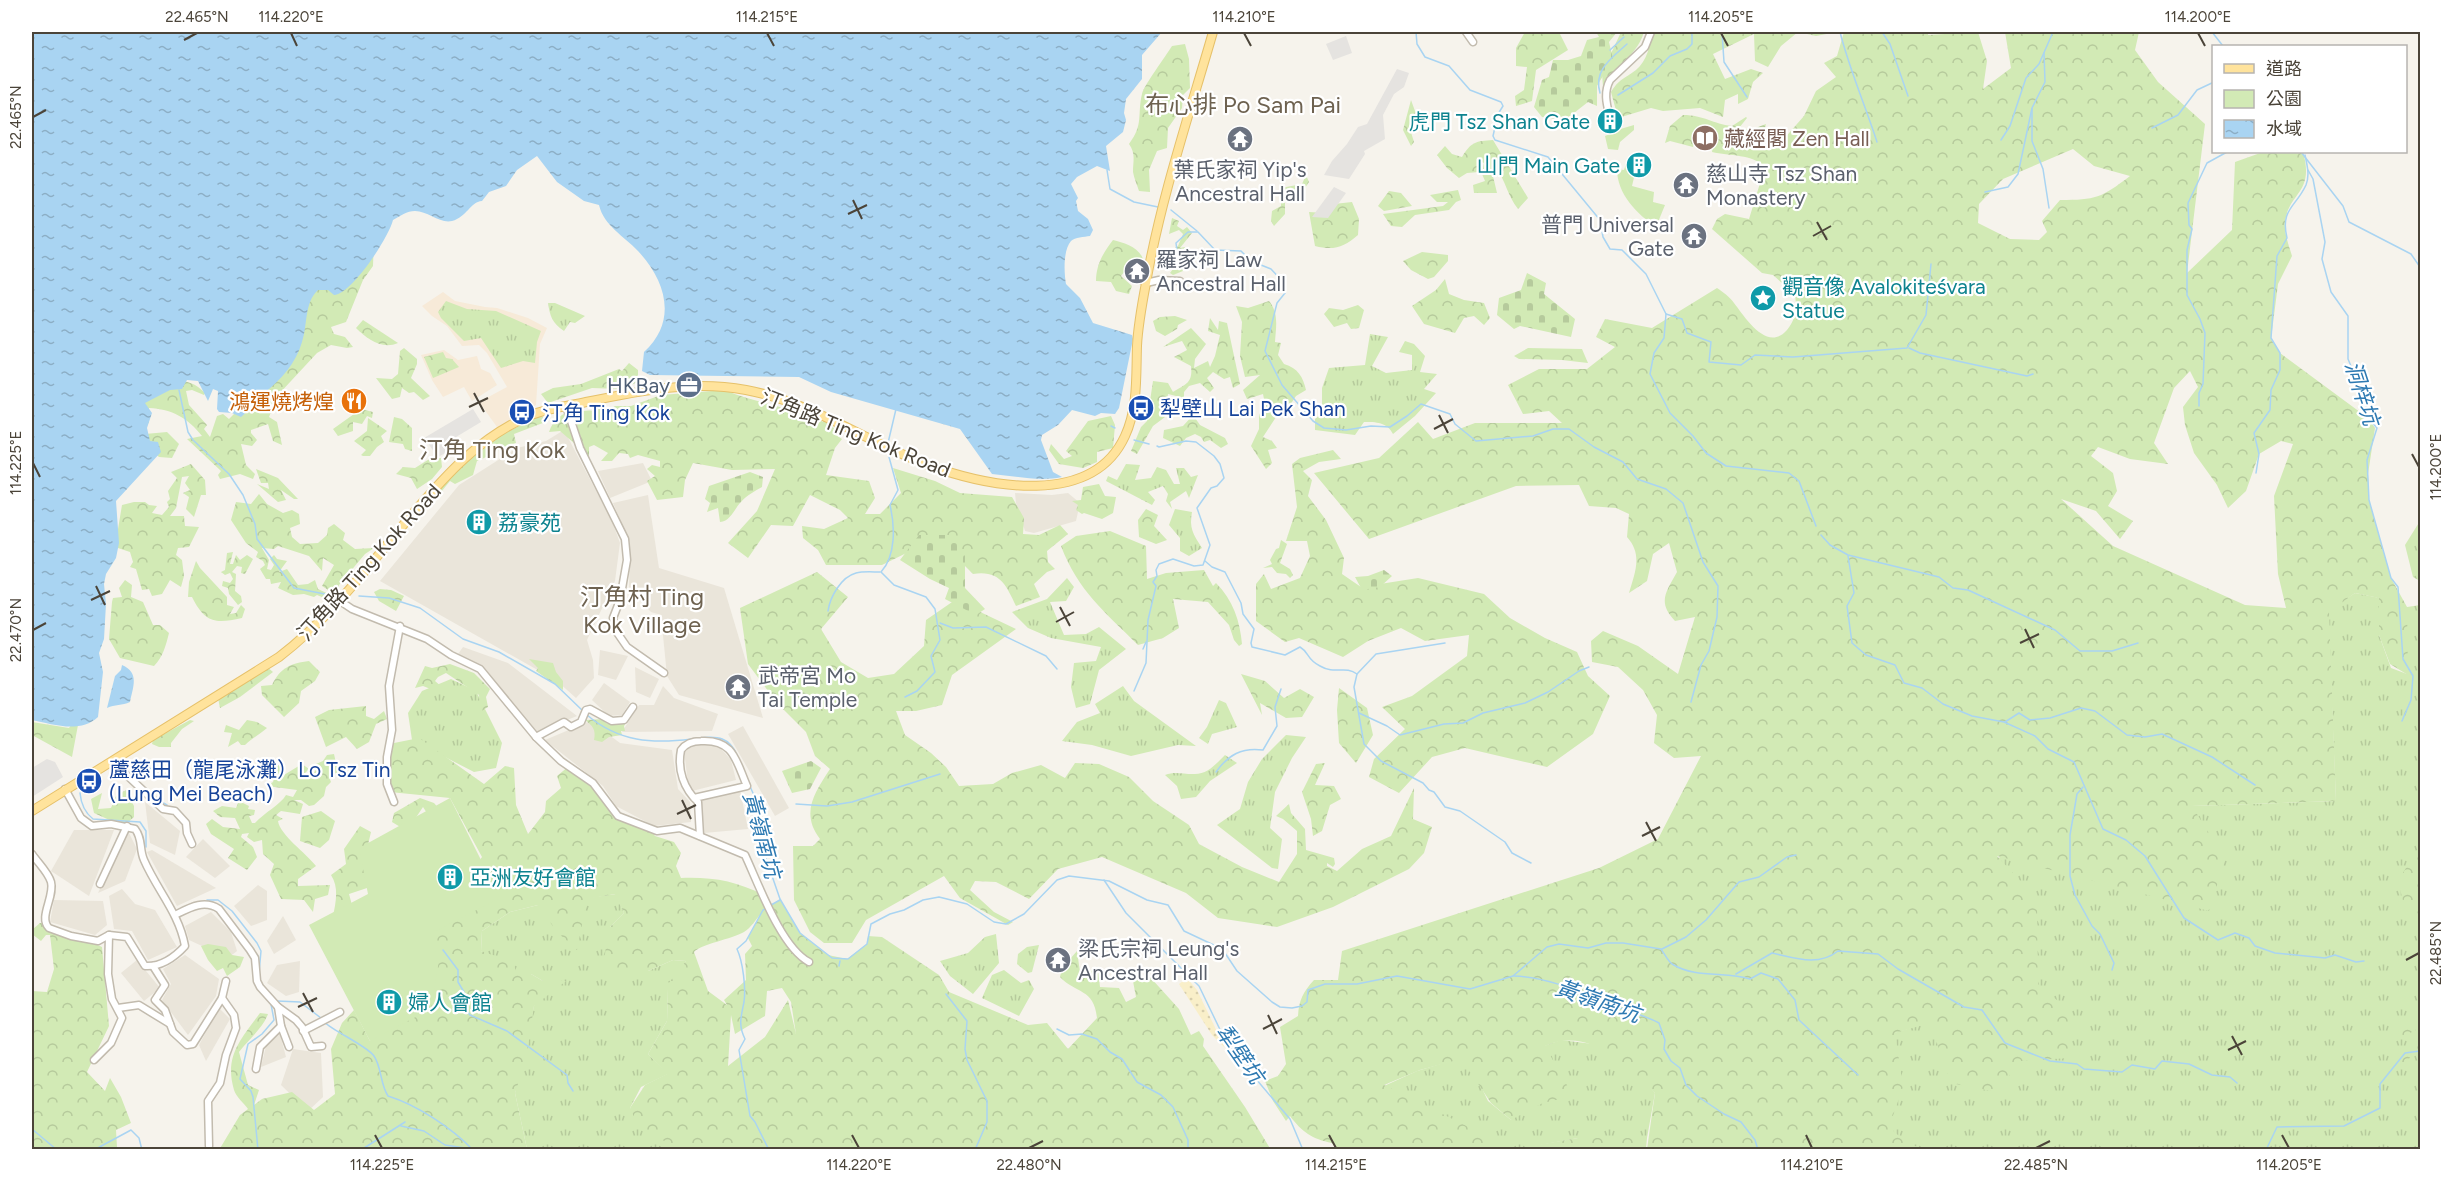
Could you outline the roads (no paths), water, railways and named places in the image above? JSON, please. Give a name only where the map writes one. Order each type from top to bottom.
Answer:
[{"type":"main road","name":"汀角路 Ting Kok Road","points":[[32,809],[279,657],[311,631],[339,601],[458,462],[513,423],[535,414],[664,387],[711,386],[746,390],[778,398],[804,407],[903,454],[948,471],[996,483],[1053,485],[1082,478],[1101,467],[1115,453],[1127,432],[1134,405],[1137,343],[1161,209],[1213,32]]},
{"type":"street","points":[[1466,32],[1473,42]]},
{"type":"street","points":[[1610,118],[1606,95],[1607,86],[1610,80],[1645,47],[1652,32]]},
{"type":"street","points":[[1137,277],[1146,283],[1159,280],[1180,281]]},
{"type":"street","points":[[566,406],[579,448],[620,526],[626,545],[627,560],[620,600],[613,618],[616,631],[627,646],[664,673]]},
{"type":"street","points":[[339,601],[352,609],[400,626],[427,639],[451,655],[480,669],[536,737],[561,761],[593,783],[618,816],[657,831],[680,828],[745,855],[785,939],[802,959],[809,963]]},
{"type":"street","points":[[394,802],[387,784],[387,757],[392,730],[389,686],[400,626]]},
{"type":"street","points":[[536,737],[564,722],[571,727],[581,722],[586,710],[591,709],[612,722],[624,720],[633,707]]},
{"type":"street","points":[[694,798],[747,786],[732,752],[726,745],[718,741],[696,741],[687,744],[681,750],[685,787],[694,798],[698,802],[700,836]]},
{"type":"street","points":[[117,766],[163,809],[175,811],[186,823],[192,844]]},
{"type":"street","points":[[32,854],[48,876],[51,886],[45,920],[47,926],[71,936],[98,941],[109,935],[127,937],[145,966],[153,966],[173,958],[185,946],[175,915],[143,858],[142,841],[135,829],[111,824],[92,826],[81,818],[65,789]]},
{"type":"street","points":[[100,884],[127,826]]},
{"type":"street","points":[[175,915],[196,905],[214,906],[219,909],[255,958],[257,981],[278,1007],[296,1020],[311,1047],[322,1046]]},
{"type":"street","points":[[94,1060],[111,1043],[122,1018],[112,999],[108,974],[109,935]]},
{"type":"street","points":[[153,966],[165,985],[155,1000],[165,1010],[170,1024],[184,1043],[193,1044],[222,998],[225,981]]},
{"type":"street","points":[[209,1146],[208,1101],[220,1083],[226,1055],[236,1028],[234,1015],[222,998]]},
{"type":"street","points":[[118,1008],[139,1005],[170,1024]]},
{"type":"street","points":[[278,1007],[281,1026],[289,1047]]},
{"type":"street","points":[[303,1031],[340,1012]]},
{"type":"street","points":[[256,1069],[260,1047],[281,1026]]},
{"type":"water","points":[[32,32],[1162,32],[1142,55],[1142,79],[1126,99],[1124,113],[1126,120],[1123,132],[1106,146],[1110,171],[1097,166],[1077,177],[1071,184],[1078,198],[1076,201],[1078,211],[1088,219],[1093,230],[1090,236],[1075,239],[1068,245],[1065,262],[1066,284],[1080,298],[1093,323],[1132,335],[1133,339],[1119,408],[1115,414],[1101,413],[1095,416],[1072,410],[1058,425],[1042,435],[1041,440],[1053,472],[1062,477],[1036,479],[992,474],[960,429],[831,392],[799,377],[650,375],[642,371],[644,352],[655,340],[664,314],[664,301],[656,275],[638,251],[605,219],[599,205],[584,201],[557,182],[537,156],[517,170],[506,186],[489,192],[482,201],[474,204],[457,219],[443,221],[415,211],[393,220],[385,239],[369,264],[350,285],[334,295],[328,290],[318,290],[314,295],[308,307],[302,342],[292,364],[282,377],[241,417],[232,413],[219,412],[217,409],[218,391],[213,389],[208,401],[198,381],[187,380],[182,389],[170,390],[145,403],[152,413],[147,428],[150,441],[158,442],[161,452],[116,501],[119,543],[116,558],[106,574],[104,584],[106,604],[104,639],[99,653],[103,672],[98,717],[83,725],[74,726],[32,720]]},
{"type":"water","points":[[122,665],[128,668],[133,676],[134,686],[130,702],[107,708],[115,676],[121,670]]},
{"type":"waterway","points":[[1416,32],[1417,44],[1425,57],[1449,66],[1470,90],[1501,102],[1503,106],[1498,114],[1493,136],[1495,140],[1548,157],[1600,220],[1603,237],[1610,249],[1622,250],[1646,274],[1666,314],[1664,338],[1654,353],[1650,374],[1670,413],[1706,453],[1726,466],[1789,473],[1799,481],[1816,526]]},
{"type":"waterway","points":[[1618,95],[1653,73],[1670,56],[1687,49],[1692,44],[1692,32]]},
{"type":"waterway","points":[[1722,32],[1724,62],[1747,97]]},
{"type":"waterway","points":[[1840,32],[1877,142]]},
{"type":"waterway","points":[[1882,32],[1890,44],[1908,96]]},
{"type":"waterway","points":[[2001,140],[2010,126],[2026,78],[2039,64],[2053,32]]},
{"type":"waterway","name":"洞梓坑","points":[[2212,32],[2222,45]]},
{"type":"waterway","points":[[1610,50],[1624,37]]},
{"type":"waterway","points":[[1600,93],[1599,78],[1605,65],[1627,44]]},
{"type":"waterway","points":[[1985,192],[2008,187],[2018,174],[2032,108],[2045,82],[2044,53]]},
{"type":"waterway","points":[[2152,128],[2178,115],[2197,90],[2212,83]]},
{"type":"waterway","points":[[2032,109],[2032,141],[2043,169],[2049,208]]},
{"type":"waterway","points":[[2199,406],[2199,393],[2203,384],[2205,333],[2187,295],[2187,250],[2192,229],[2189,225],[2188,203],[2207,163],[2225,153]]},
{"type":"waterway","points":[[2302,153],[2343,206],[2349,222],[2411,254],[2420,267]]},
{"type":"waterway","points":[[2256,473],[2259,454],[2254,433],[2270,410],[2271,390],[2280,370],[2280,353],[2271,338],[2277,256],[2287,238],[2285,228],[2287,214],[2306,185],[2308,170],[2305,155]]},
{"type":"waterway","points":[[1107,170],[1110,189],[1134,202],[1158,207]]},
{"type":"waterway","name":"洞梓坑","points":[[2308,170],[2313,179],[2325,242],[2322,259],[2331,292],[2348,316],[2348,359],[2365,399],[2368,418],[2377,428],[2367,460],[2369,500],[2391,578],[2398,587],[2403,659],[2413,676],[2411,700],[2402,721]]},
{"type":"waterway","points":[[1171,210],[1197,231]]},
{"type":"waterway","points":[[1170,252],[1177,251],[1176,243],[1188,232],[1198,232],[1215,250],[1241,251],[1251,261],[1271,269],[1284,283],[1285,293],[1277,303],[1265,351],[1282,385],[1313,421],[1324,428],[1346,430],[1371,426],[1390,427],[1421,404],[1450,414],[1455,424],[1476,441],[1533,436],[1553,429],[1569,429],[1594,447],[1623,462],[1637,479],[1666,489],[1683,503],[1703,562],[1718,586],[1717,617],[1709,651],[1701,665],[1691,702]]},
{"type":"waterway","points":[[1666,314],[1682,319],[1687,333],[1711,342],[1709,362],[1741,365],[1755,355],[1793,357],[1907,348],[1926,315],[1931,264]]},
{"type":"waterway","points":[[1909,348],[1920,353],[2027,376],[2033,374]]},
{"type":"waterway","points":[[179,390],[188,432],[193,440],[229,474],[243,495],[255,524],[257,539],[294,588],[330,595]]},
{"type":"waterway","points":[[888,443],[896,409]]},
{"type":"waterway","points":[[1111,426],[1115,428]]},
{"type":"waterway","points":[[1134,440],[1149,444]]},
{"type":"waterway","points":[[1134,691],[1146,663],[1148,620],[1156,586],[1153,582],[1157,576],[1156,570],[1159,564],[1173,559],[1194,566],[1203,565],[1210,545],[1197,508],[1211,488],[1217,486],[1224,478],[1220,464],[1214,456],[1196,442],[1186,441],[1157,446]]},
{"type":"waterway","points":[[889,457],[898,490],[890,505],[893,522],[892,549],[881,572],[894,585],[926,597],[935,609],[940,640],[931,656],[935,672],[917,691],[905,697]]},
{"type":"waterway","points":[[1821,535],[1830,545],[1848,555],[1939,577],[1953,588],[1968,590],[2055,630],[2080,651],[2112,651],[2138,643]]},
{"type":"waterway","points":[[1848,556],[1854,593],[1847,606],[1852,643],[1866,655],[1895,665],[1904,683],[1922,688],[1943,704],[1972,716],[2004,722],[2035,736],[2048,749],[2074,762],[2103,829],[2126,840],[2145,856],[2184,918],[2218,940],[2235,933],[2249,938],[2255,946],[2275,953],[2325,958],[2335,955],[2356,962],[2364,961]]},
{"type":"waterway","points":[[1205,561],[1212,567],[1225,572],[1241,603],[1243,614],[1254,629],[1252,647],[1285,655],[1300,647],[1312,661],[1325,669],[1348,670],[1357,674],[1354,687],[1364,744],[1381,761],[1423,783],[1434,792],[1445,807],[1460,811],[1505,842],[1512,853],[1531,863]]},
{"type":"waterway","points":[[828,611],[831,600],[841,583],[851,575],[859,572],[880,572]]},
{"type":"waterway","name":"黃嶺南坑","points":[[359,596],[389,598],[420,608],[463,639],[499,652],[555,684],[584,712]]},
{"type":"waterway","points":[[940,623],[953,628],[986,627],[1046,656],[1057,669]]},
{"type":"waterway","points":[[1143,649],[1146,642]]},
{"type":"waterway","points":[[1357,674],[1376,654],[1445,643]]},
{"type":"waterway","points":[[1359,713],[1400,735],[1444,724],[1463,723],[1483,713],[1525,703],[1589,667]]},
{"type":"waterway","points":[[1216,772],[1225,761],[1242,751],[1263,750],[1277,726],[1275,707],[1281,689]]},
{"type":"waterway","points":[[2005,722],[2019,713],[2030,720],[2050,718],[2081,708],[2095,711],[2127,735],[2145,737],[2162,734],[2212,757],[2255,785]]},
{"type":"waterway","name":"黃嶺南坑","points":[[587,715],[611,731],[636,739],[650,741],[692,739]]},
{"type":"waterway","name":"黃嶺南坑","points":[[700,738],[712,737],[727,741],[737,755]]},
{"type":"waterway","points":[[136,770],[149,768],[170,776]]},
{"type":"waterway","points":[[796,804],[827,806],[852,802],[940,774]]},
{"type":"waterway","name":"黃嶺南坑","points":[[749,784],[756,800],[761,844],[780,899],[800,933],[832,958],[848,959],[867,944],[871,924],[923,900],[939,897],[967,904],[994,922],[1006,924],[1024,914],[1057,880],[1069,876],[1109,881],[1147,900],[1168,905],[1184,931],[1218,947],[1237,971],[1280,1007],[1302,1006],[1307,1002],[1308,990],[1325,984],[1357,984],[1397,976],[1470,989],[1513,976],[1547,947],[1559,944],[1588,948],[1606,943],[1623,943],[1661,949],[1672,964],[1691,972],[1750,979],[1761,973],[1778,979],[1795,1000],[1799,1020],[1858,1075]]},
{"type":"waterway","points":[[2083,787],[2077,794],[2070,835],[2070,876],[2075,895],[2092,926],[2100,934],[2114,963],[2112,970]]},
{"type":"waterway","points":[[80,793],[87,814],[93,819],[140,822],[146,831],[146,847]]},
{"type":"waterway","points":[[158,800],[167,805]]},
{"type":"waterway","points":[[1662,949],[1686,937],[1706,920],[1739,882],[1759,877],[1787,857],[1796,855]]},
{"type":"waterway","name":"犁壁坑","points":[[1104,880],[1126,913],[1199,986],[1226,1042],[1233,1050],[1242,1054],[1256,1079],[1290,1119],[1303,1150]]},
{"type":"waterway","points":[[207,900],[218,900],[232,911],[257,943],[261,951],[259,973]]},
{"type":"waterway","points":[[771,905],[780,900]]},
{"type":"waterway","points":[[767,908],[763,910],[746,941],[737,949],[745,990],[741,1021],[745,1039],[739,1050],[750,1116],[769,1150]]},
{"type":"waterway","points":[[443,950],[458,970],[458,982],[464,992],[463,1006],[470,1015],[507,1031],[567,1075],[568,1083],[573,1091]]},
{"type":"waterway","points":[[1736,974],[1772,953],[1806,960],[1822,959],[1838,951],[1878,954],[1898,969],[1964,1007],[1982,1010],[2005,1043],[2050,1061],[2077,1064],[2084,1069],[2122,1072],[2132,1065],[2155,1069],[2162,1061],[2189,1064],[2212,1075],[2230,1077],[2237,1083]]},
{"type":"waterway","points":[[839,966],[840,961]]},
{"type":"waterway","name":"黃嶺南坑","points":[[1514,976],[1555,983],[1659,1023],[1665,1040],[1664,1049],[1671,1061],[1680,1068],[1686,1085],[1697,1096],[1741,1122],[1755,1140],[1758,1150]]},
{"type":"waterway","points":[[946,994],[967,1021],[965,1049],[967,1060],[987,1101],[987,1122],[975,1150]]},
{"type":"waterway","points":[[277,1001],[300,1002],[321,1018]]},
{"type":"waterway","points":[[258,1150],[253,1097],[251,1091],[240,1079],[248,1044],[262,1034],[274,1020],[271,1004]]},
{"type":"waterway","points":[[324,1022],[374,1056],[388,1096],[411,1105],[434,1118],[473,1150]]},
{"type":"waterway","points":[[1057,1029],[1069,1035],[1082,1034],[1097,1039],[1110,1052],[1122,1059],[1137,1082],[1161,1095],[1173,1107],[1188,1140],[1188,1150]]},
{"type":"waterway","points":[[2266,1150],[2277,1127],[2344,1126],[2380,1108],[2380,1084],[2405,1053],[2420,1051]]},
{"type":"waterway","points":[[361,1150],[405,1122]]},
{"type":"waterway","points":[[401,1126],[424,1131],[445,1145],[465,1148]]},
{"type":"waterway","points":[[32,1129],[57,1150]]},
{"type":"waterway","points":[[94,1150],[131,1130],[139,1138],[142,1150]]},
{"type":"place","name":"虎門 Tsz Shan Gate","points":[[1610,121]]},
{"type":"place","name":"藏經閣 Zen Hall","points":[[1705,138]]},
{"type":"place","name":"葉氏家祠 Yip's Ancestral Hall","points":[[1240,139]]},
{"type":"place","name":"山門 Main Gate","points":[[1639,165]]},
{"type":"place","name":"慈山寺 Tsz Shan Monastery","points":[[1686,185]]},
{"type":"place","name":"普門 Universal Gate","points":[[1694,236]]},
{"type":"place","name":"羅家祠 Law Ancestral Hall","points":[[1137,271]]},
{"type":"place","name":"觀音像 Avalokiteśvara Statue","points":[[1763,298]]},
{"type":"place","name":"HKBay","points":[[689,385]]},
{"type":"place","name":"鴻運燒烤煌","points":[[354,401]]},
{"type":"place","name":"犁壁山 Lai Pek Shan","points":[[1141,408]]},
{"type":"place","name":"汀角 Ting Kok","points":[[522,412]]},
{"type":"place","name":"荔豪苑","points":[[479,522]]},
{"type":"place","name":"武帝宮 Mo Tai Temple","points":[[738,687]]},
{"type":"place","name":"蘆慈田（龍尾泳灘）Lo Tsz Tin (Lung Mei Beach)","points":[[89,781]]},
{"type":"place","name":"亞洲友好會館","points":[[450,877]]},
{"type":"place","name":"梁氏宗祠 Leung's Ancestral Hall","points":[[1058,960]]},
{"type":"place","name":"婦人會館","points":[[389,1002]]},
{"type":"district","name":"布心排 Po Sam Pai","points":[[1243,104]]},
{"type":"district","name":"汀角 Ting Kok","points":[[492,449]]},
{"type":"district","name":"汀角村 Ting Kok Village","points":[[642,610]]}]
